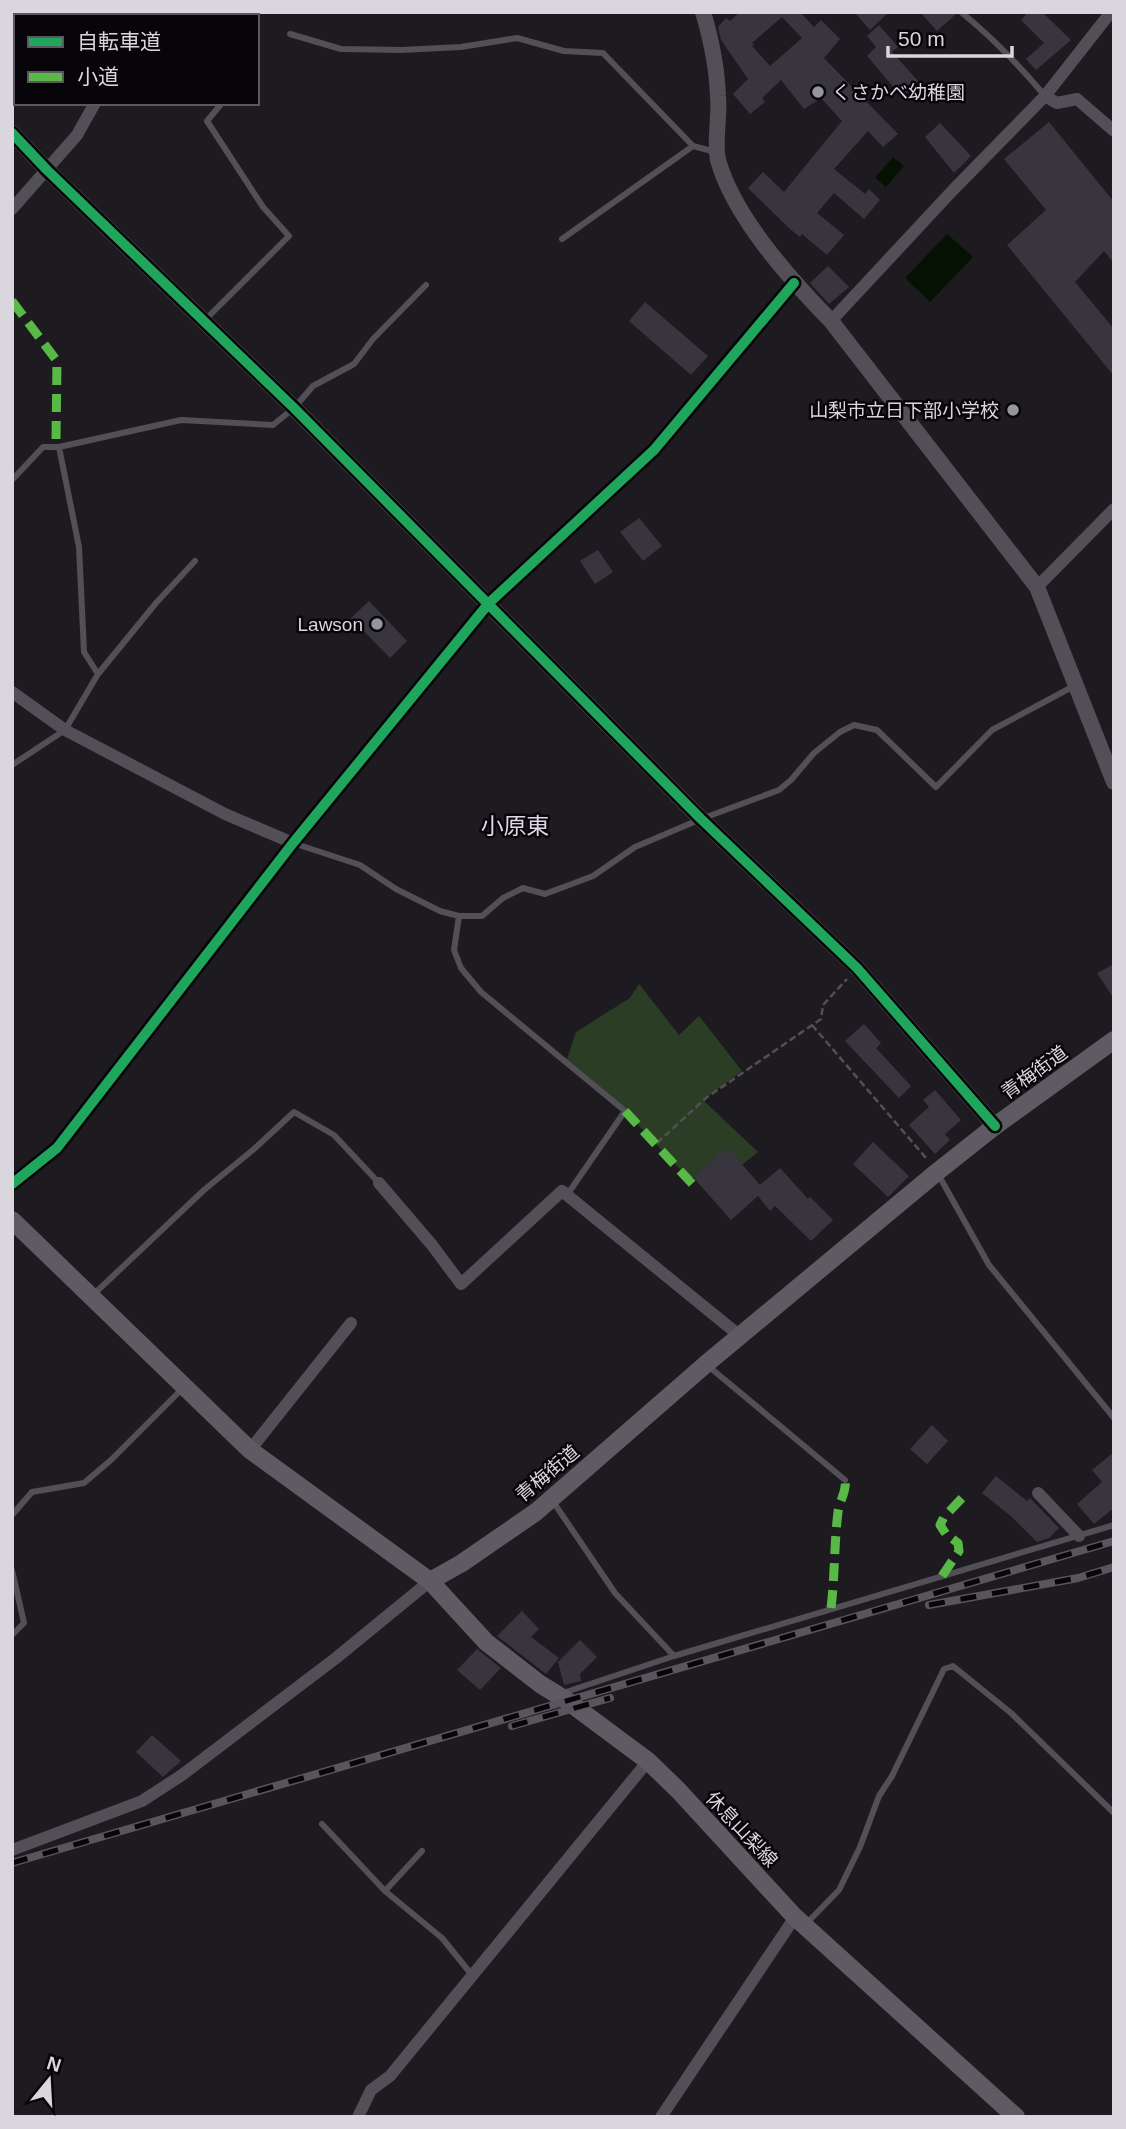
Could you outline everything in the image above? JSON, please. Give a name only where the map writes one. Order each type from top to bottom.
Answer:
[{"type":"main road","name":"青梅街道","points":[[430,1581],[462,1563],[536,1512],[706,1364],[937,1172],[995,1126],[1114,1040]]},
{"type":"main road","points":[[12,1220],[250,1450],[430,1581]]},
{"type":"main road","name":"休息山梨線","points":[[430,1581],[486,1642],[648,1761],[800,1921],[1016,2117]]},
{"type":"street","points":[[703,12],[711,38],[719,97],[718,158],[733,195],[794,283],[831,320],[1037,587],[1114,782]]},
{"type":"street","points":[[831,320],[1045,96],[1111,12]]},
{"type":"street","points":[[1045,96],[1057,103],[1077,99],[1114,131]]},
{"type":"street","points":[[12,209],[76,135],[94,105]]},
{"type":"street","points":[[12,133],[293,408],[701,819],[857,968],[995,1126]]},
{"type":"street","points":[[12,1184],[57,1149],[293,843],[489,604],[654,450],[794,283]]},
{"type":"street","points":[[1037,587],[1114,509]]},
{"type":"street","points":[[12,692],[65,730],[225,814],[293,843]]},
{"type":"street","points":[[379,1183],[461,1284],[562,1191],[740,1336]]},
{"type":"street","points":[[250,1450],[351,1323]]},
{"type":"street","points":[[1038,1493],[1079,1536]]},
{"type":"street","points":[[12,1850],[142,1801],[182,1775],[336,1658],[430,1581]]},
{"type":"street","points":[[358,2117],[371,2090],[390,2076],[648,1761]]},
{"type":"street","points":[[661,2117],[800,1921]]},
{"type":"lane","points":[[961,12],[1004,50],[1045,96]]},
{"type":"lane","points":[[290,34],[341,49],[461,47],[517,38],[564,51],[603,53],[693,146],[718,153]]},
{"type":"lane","points":[[204,322],[289,236],[263,207],[207,121],[220,105]]},
{"type":"lane","points":[[562,239],[693,146]]},
{"type":"lane","points":[[12,480],[43,447],[59,447],[181,419],[273,425],[313,386],[354,364],[373,339],[426,285]]},
{"type":"lane","points":[[59,447],[79,547],[84,652],[98,674]]},
{"type":"lane","points":[[12,765],[65,730],[98,674],[156,603],[195,561]]},
{"type":"lane","points":[[293,843],[360,864],[396,889],[440,911],[459,916],[482,916],[503,898],[523,888],[545,894],[593,876],[635,847],[779,790],[814,753],[840,732],[854,725],[877,730],[936,787],[992,730],[1076,685]]},
{"type":"lane","points":[[459,916],[454,950],[461,968],[481,992],[625,1111],[567,1195]]},
{"type":"lane","points":[[90,1298],[204,1190],[294,1112],[334,1135],[379,1183]]},
{"type":"lane","points":[[937,1172],[989,1265],[1114,1419]]},
{"type":"lane","points":[[706,1364],[845,1480]]},
{"type":"lane","points":[[12,1515],[32,1492],[84,1483],[111,1460],[185,1386]]},
{"type":"lane","points":[[551,1499],[615,1593],[674,1656]]},
{"type":"lane","points":[[558,1695],[674,1656],[1114,1525]]},
{"type":"lane","points":[[12,1570],[24,1623],[12,1636]]},
{"type":"lane","points":[[800,1921],[839,1889],[860,1847],[879,1796],[944,1669],[953,1666],[1011,1713],[1114,1813]]},
{"type":"lane","points":[[322,1824],[385,1891],[442,1938],[473,1976]]},
{"type":"lane","points":[[385,1891],[422,1851]]},
{"type":"path","points":[[657,1143],[706,1097],[821,1019],[822,1005],[857,968]]},
{"type":"path","points":[[812,1025],[937,1172]]},
{"type":"green space","points":[[639,984],[679,1035],[699,1016],[742,1071],[703,1100],[758,1152],[742,1165],[727,1148],[693,1177],[688,1178],[625,1111],[566,1062],[576,1032],[630,998]]},
{"type":"shaded area","points":[[893,157],[904,166],[886,187],[875,178]]},
{"type":"shaded area","points":[[947,234],[973,257],[930,302],[905,278]]},
{"type":"building","points":[[740,12],[800,12],[814,27],[821,20],[840,39],[824,58],[898,134],[883,147],[868,131],[834,169],[865,194],[869,189],[880,200],[864,219],[834,193],[817,213],[844,235],[827,255],[802,234],[800,237],[791,230],[748,188],[763,172],[784,192],[842,121],[821,98],[804,109],[781,80],[762,98],[765,102],[750,114],[733,94],[748,79],[721,40],[718,27],[726,18],[730,21]],"holes":[[[782,17],[802,38],[770,66],[752,46],[752,43]]]},
{"type":"building","points":[[854,12],[889,12],[870,30]]},
{"type":"building","points":[[920,12],[955,12],[956,14],[937,31]]},
{"type":"building","points":[[1028,12],[1042,12],[1071,40],[1036,70],[1026,59],[1044,43],[1021,20]]},
{"type":"building","points":[[879,25],[898,47],[892,52],[919,82],[902,97],[867,56],[876,47],[867,36]]},
{"type":"building","points":[[1049,122],[1114,202],[1114,263],[1104,251],[1075,282],[1114,329],[1114,376],[1007,245],[1046,210],[1004,159]]},
{"type":"building","points":[[940,123],[971,156],[954,173],[925,137]]},
{"type":"building","points":[[828,266],[849,287],[829,304],[810,283]]},
{"type":"building","points":[[645,302],[708,356],[691,375],[629,321]]},
{"type":"building","points":[[639,518],[662,546],[643,561],[620,532]]},
{"type":"building","points":[[598,550],[613,572],[595,584],[580,561]]},
{"type":"building","points":[[369,601],[407,641],[390,658],[351,618]]},
{"type":"building","points":[[1114,964],[1114,999],[1097,973]]},
{"type":"building","points":[[864,1024],[881,1043],[876,1048],[911,1086],[899,1098],[845,1041]]},
{"type":"building","points":[[935,1090],[961,1120],[945,1134],[950,1140],[935,1154],[909,1125],[929,1107],[923,1100]]},
{"type":"building","points":[[873,1142],[909,1176],[888,1197],[853,1164]]},
{"type":"building","points":[[727,1147],[760,1185],[780,1168],[808,1199],[810,1197],[833,1220],[811,1241],[775,1206],[770,1211],[758,1196],[731,1220],[693,1177]]},
{"type":"building","points":[[932,1425],[948,1441],[927,1464],[910,1449]]},
{"type":"building","points":[[1114,1452],[1114,1508],[1094,1524],[1077,1504],[1102,1482],[1092,1470]]},
{"type":"building","points":[[996,1476],[1027,1501],[1030,1498],[1059,1528],[1049,1538],[1037,1542],[982,1493]]},
{"type":"building","points":[[522,1611],[539,1629],[531,1637],[559,1658],[546,1674],[497,1636]]},
{"type":"building","points":[[580,1640],[597,1657],[580,1674],[581,1681],[564,1685],[558,1662]]},
{"type":"building","points":[[477,1649],[501,1668],[480,1690],[457,1670]]},
{"type":"building","points":[[152,1735],[181,1761],[163,1777],[136,1752]]},
{"type":"railway","points":[[12,1863],[1114,1541]]},
{"type":"railway","points":[[929,1605],[1078,1578],[1114,1567]]},
{"type":"railway","points":[[512,1726],[610,1698]]},
{"type":"marked path","points":[[12,301],[57,361],[56,439],[59,447]]},
{"type":"marked path","points":[[625,1111],[696,1188]]},
{"type":"marked path","points":[[831,1608],[838,1512],[845,1480]]},
{"type":"marked path","points":[[942,1576],[959,1551],[958,1543],[946,1534],[940,1525],[964,1496]]},
{"type":"cycle path","points":[[12,133],[294,408],[701,819],[857,968],[995,1126]]},
{"type":"cycle path","points":[[12,1184],[57,1148],[293,843],[489,603],[654,450],[794,283]]},
{"type":"place","name":"くさかべ幼稚園","points":[[818,92]]},
{"type":"place","name":"山梨市立日下部小学校","points":[[1013,410]]},
{"type":"place","name":"Lawson","points":[[377,624]]},
{"type":"district","name":"小原東","points":[[515,826]]}]
